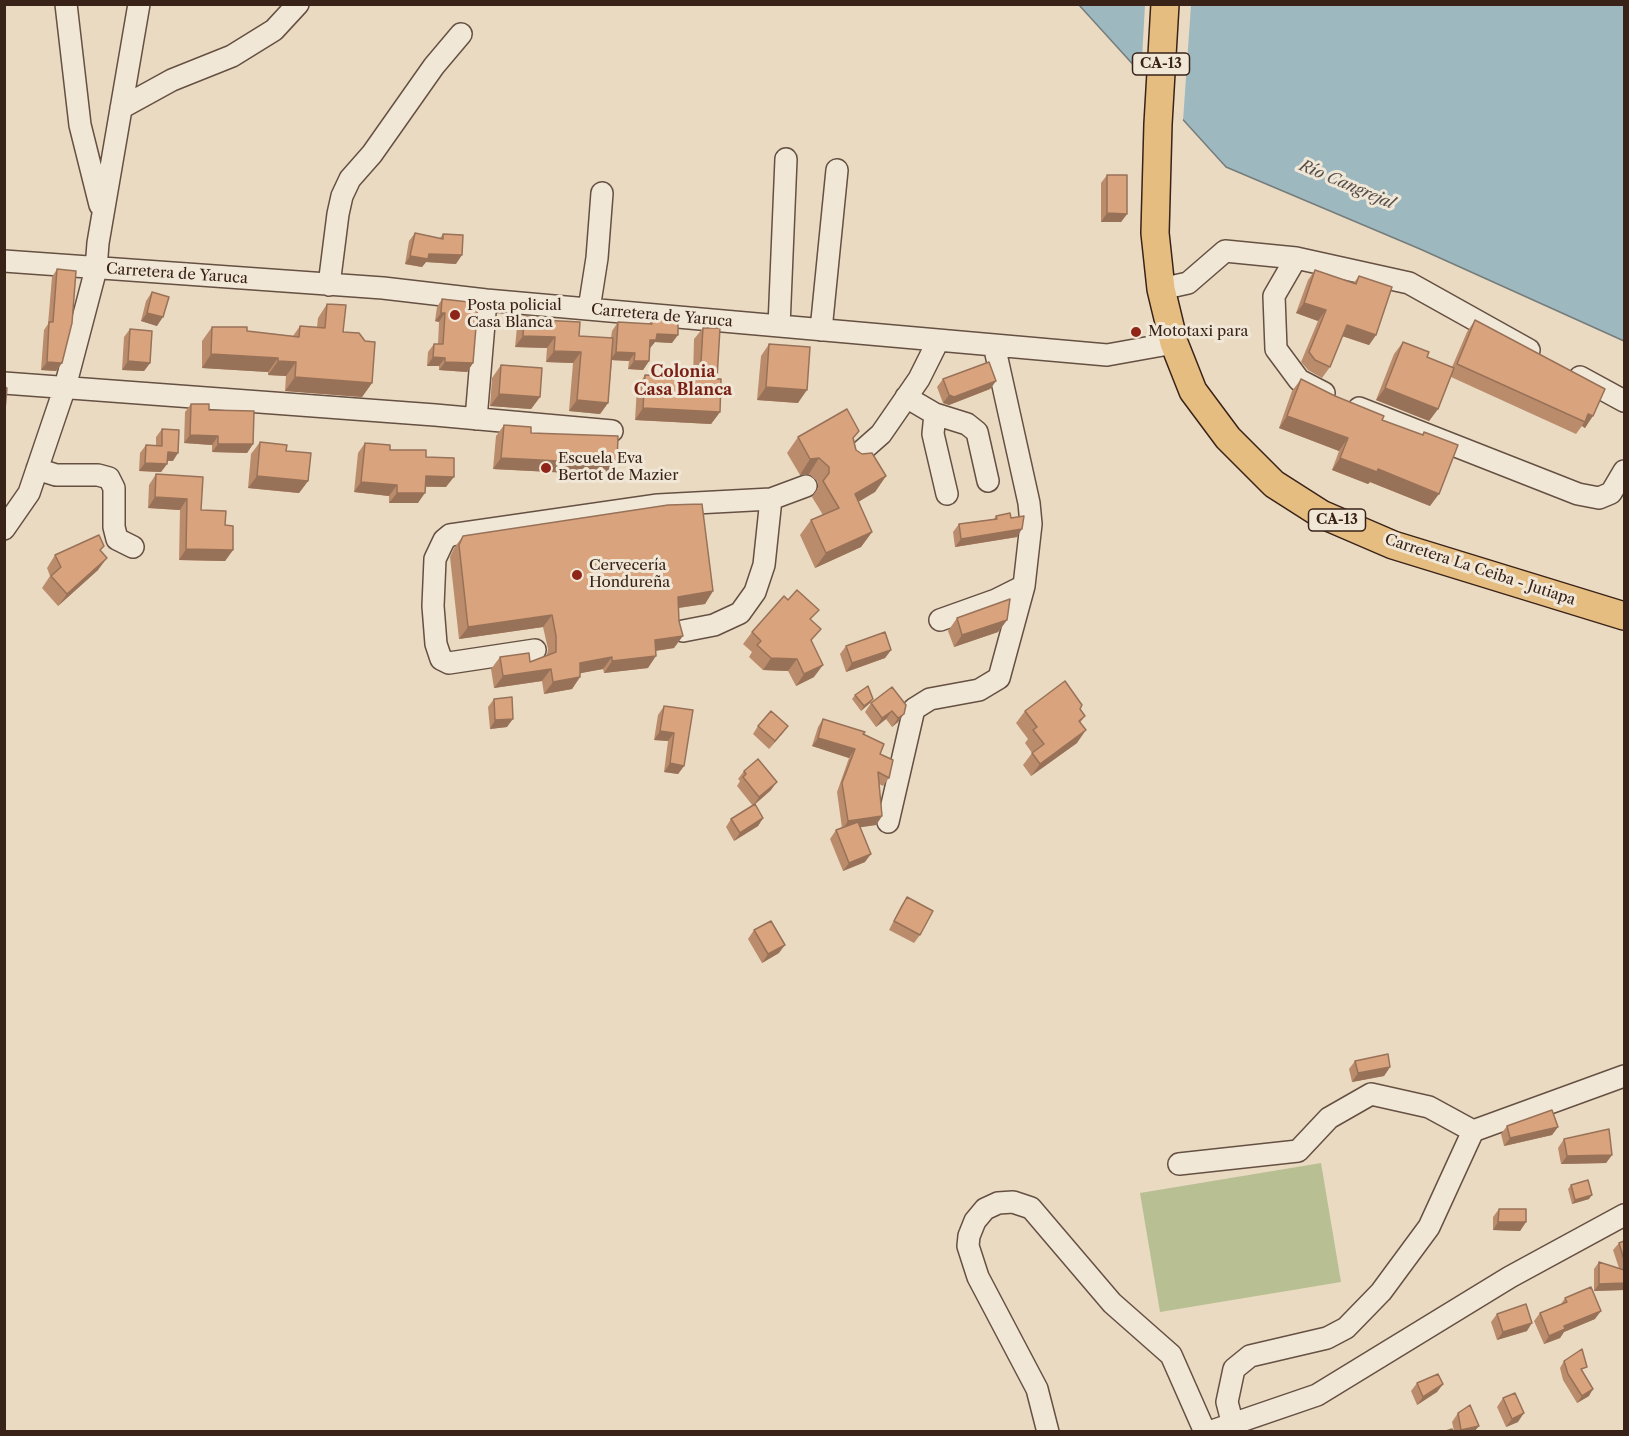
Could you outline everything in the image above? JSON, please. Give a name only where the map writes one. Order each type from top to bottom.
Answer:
[{"type":"main road","name":"Carretera La Ceiba - Jutiapa","points":[[1165,4],[1155,233],[1161,289],[1174,343],[1193,391],[1228,438],[1274,484],[1321,514],[1394,545],[1624,616]]},
{"type":"street","points":[[66,4],[80,125],[103,215]]},
{"type":"street","points":[[4,529],[29,492],[65,387],[96,269],[139,4]]},
{"type":"street","points":[[121,108],[172,80],[232,56],[274,30],[298,4]]},
{"type":"street","points":[[328,285],[338,214],[342,196],[350,179],[372,154],[434,66],[461,34]]},
{"type":"street","points":[[778,326],[786,159]]},
{"type":"street","points":[[821,330],[837,170]]},
{"type":"street","points":[[589,309],[597,258],[602,193]]},
{"type":"street","points":[[1161,289],[1188,283],[1225,251],[1296,258],[1409,283],[1624,401]]},
{"type":"street","points":[[1296,258],[1274,296],[1276,349],[1299,380],[1331,397],[1578,494],[1599,498],[1611,493],[1624,471]]},
{"type":"street","name":"Carretera de Yaruca","points":[[4,261],[328,285],[1107,355],[1174,343]]},
{"type":"street","points":[[476,419],[486,300]]},
{"type":"street","points":[[855,456],[881,434],[906,397],[938,341]]},
{"type":"street","points":[[888,822],[915,709],[930,699],[979,690],[999,678],[1024,586],[1031,525],[1029,503],[994,345]]},
{"type":"street","points":[[4,383],[612,431]]},
{"type":"street","points":[[906,397],[935,414],[967,424],[977,432],[988,482]]},
{"type":"street","points":[[935,414],[933,434],[947,494]]},
{"type":"street","points":[[37,469],[56,475],[98,475],[109,478],[114,489],[114,527],[117,539],[133,548]]},
{"type":"street","points":[[535,650],[449,663],[441,659],[436,644],[433,606],[435,559],[444,540],[450,535],[658,505],[771,499],[806,486]]},
{"type":"street","points":[[683,631],[714,625],[740,613],[755,592],[764,565],[771,499]]},
{"type":"street","points":[[940,620],[996,600],[1024,586]]},
{"type":"street","points":[[1233,1425],[1227,1402],[1234,1369],[1250,1356],[1327,1338],[1346,1328],[1381,1292],[1429,1227],[1473,1131],[1624,1076]]},
{"type":"street","points":[[1179,1164],[1298,1151],[1329,1118],[1371,1094],[1429,1107],[1473,1131]]},
{"type":"street","points":[[1048,1431],[1037,1389],[978,1277],[968,1246],[975,1221],[985,1209],[998,1203],[1013,1202],[1030,1208],[1112,1303],[1172,1355],[1207,1431],[1233,1425],[1317,1395],[1510,1277],[1624,1215]]},
{"type":"green space","points":[[1321,1163],[1341,1282],[1160,1312],[1140,1193]]},
{"type":"water","name":"Río Cangrejal","points":[[1079,5],[1624,5],[1624,341],[1420,249],[1226,167]]},
{"type":"pier","points":[[1145,5],[1191,5],[1183,121],[1141,76]]},
{"type":"building","points":[[1107,175],[1127,175],[1127,214],[1107,213]]},
{"type":"building","points":[[415,233],[443,239],[443,234],[463,235],[462,255],[429,254],[428,259],[410,256]]},
{"type":"building","points":[[57,269],[76,271],[72,323],[62,363],[47,362],[49,322],[53,322]]},
{"type":"building","points":[[1315,270],[1356,284],[1359,276],[1392,287],[1376,335],[1347,325],[1330,367],[1315,360],[1309,352],[1326,310],[1304,303]]},
{"type":"building","points":[[152,292],[169,297],[163,317],[147,313]]},
{"type":"building","points":[[442,299],[478,303],[473,363],[445,362],[445,358],[433,357],[434,344],[443,344],[445,313],[441,313]]},
{"type":"building","points":[[327,304],[346,305],[343,332],[359,333],[365,341],[375,342],[372,383],[295,377],[296,362],[278,361],[278,358],[211,354],[212,327],[247,327],[247,331],[299,337],[300,326],[325,328]]},
{"type":"building","points":[[524,316],[541,317],[541,320],[580,322],[579,336],[613,338],[608,403],[577,400],[581,352],[554,351],[555,337],[523,336]]},
{"type":"building","points":[[652,319],[678,321],[678,335],[657,334],[656,340],[650,340],[649,361],[634,361],[635,353],[616,352],[618,322],[652,324]]},
{"type":"building","points":[[1475,320],[1605,389],[1593,416],[1588,414],[1585,422],[1457,364]]},
{"type":"building","points":[[703,328],[720,328],[717,379],[721,379],[720,412],[643,408],[645,375],[700,378]]},
{"type":"building","points":[[130,329],[152,331],[150,363],[128,361]]},
{"type":"building","points":[[1403,342],[1429,352],[1427,357],[1454,368],[1438,409],[1385,388]]},
{"type":"building","points":[[769,344],[810,347],[807,390],[766,387]]},
{"type":"building","points":[[989,362],[996,381],[954,397],[949,395],[943,379]]},
{"type":"building","points":[[501,365],[542,368],[540,397],[499,394]]},
{"type":"building","points":[[1301,379],[1384,416],[1382,420],[1458,445],[1439,494],[1378,469],[1377,472],[1340,458],[1348,438],[1287,416]]},
{"type":"building","points":[[4,386],[7,388],[4,420]]},
{"type":"building","points":[[191,404],[209,404],[209,410],[254,411],[253,444],[218,444],[218,436],[190,435]]},
{"type":"building","points":[[847,409],[859,431],[853,438],[856,450],[862,454],[872,453],[886,476],[855,494],[872,532],[826,553],[811,520],[839,508],[823,481],[829,473],[829,467],[819,458],[810,459],[798,437]]},
{"type":"building","points":[[504,425],[531,427],[531,433],[618,436],[617,464],[501,458]]},
{"type":"building","points":[[162,429],[179,430],[178,453],[168,452],[167,464],[145,463],[146,445],[162,446]]},
{"type":"building","points":[[260,442],[287,445],[286,451],[311,453],[308,481],[257,476]]},
{"type":"building","points":[[365,443],[390,445],[390,450],[426,450],[426,457],[454,458],[454,477],[426,476],[425,493],[397,493],[397,485],[361,482]]},
{"type":"building","points":[[156,474],[203,477],[201,510],[226,511],[225,525],[233,526],[233,550],[186,549],[187,499],[155,497]]},
{"type":"building","name":"Cervecería Hondureña","points":[[702,504],[713,591],[678,597],[679,621],[683,636],[655,640],[656,656],[612,661],[612,657],[580,663],[580,677],[553,682],[551,669],[503,676],[500,657],[529,653],[530,662],[556,652],[552,615],[468,627],[459,545],[463,536],[668,505]]},
{"type":"building","points":[[1010,513],[1011,518],[1024,516],[1022,529],[961,539],[959,524],[997,519],[996,516]]},
{"type":"building","points":[[99,535],[104,546],[100,550],[107,558],[67,594],[51,576],[61,567],[55,555]]},
{"type":"building","points":[[797,590],[819,610],[810,619],[821,629],[811,640],[823,665],[804,674],[797,659],[771,658],[757,645],[761,641],[752,632],[784,596],[788,600]]},
{"type":"building","points":[[1010,599],[1007,620],[962,635],[957,618]]},
{"type":"building","points":[[885,632],[891,650],[852,663],[846,646]]},
{"type":"building","points":[[1065,681],[1082,705],[1080,709],[1085,716],[1079,721],[1086,730],[1040,764],[1032,753],[1044,744],[1033,730],[1037,727],[1025,711]]},
{"type":"building","points":[[868,686],[873,699],[864,706],[855,695]]},
{"type":"building","points":[[892,687],[906,705],[904,714],[898,718],[892,711],[882,718],[871,703]]},
{"type":"building","points":[[512,697],[513,719],[495,720],[494,699]]},
{"type":"building","points":[[664,706],[693,710],[684,766],[670,763],[674,733],[660,731]]},
{"type":"building","points":[[771,711],[788,726],[775,741],[758,726]]},
{"type":"building","points":[[823,719],[865,732],[863,734],[884,744],[880,754],[893,760],[889,778],[878,772],[882,816],[848,821],[842,783],[855,749],[818,738]]},
{"type":"building","points":[[758,759],[777,782],[759,797],[743,777],[746,774],[744,771]]},
{"type":"building","points":[[755,804],[763,818],[740,833],[731,819]]},
{"type":"building","points":[[858,822],[871,854],[849,863],[836,830]]},
{"type":"building","points":[[907,897],[933,911],[920,935],[894,921]]},
{"type":"building","points":[[771,921],[785,945],[768,954],[754,930]]},
{"type":"building","points":[[1388,1054],[1390,1067],[1358,1073],[1355,1061]]},
{"type":"building","points":[[1552,1110],[1558,1127],[1510,1138],[1507,1126]]},
{"type":"building","points":[[1609,1129],[1612,1155],[1567,1156],[1564,1139]]},
{"type":"building","points":[[1588,1180],[1592,1195],[1575,1200],[1571,1185]]},
{"type":"building","points":[[1499,1209],[1526,1209],[1526,1222],[1498,1222]]},
{"type":"building","points":[[1624,1241],[1624,1260],[1619,1243]]},
{"type":"building","points":[[1599,1262],[1624,1270],[1624,1283],[1599,1284]]},
{"type":"building","points":[[1591,1287],[1601,1311],[1564,1326],[1565,1329],[1549,1336],[1540,1313],[1567,1302],[1565,1298]]},
{"type":"building","points":[[1526,1304],[1532,1323],[1503,1332],[1497,1314]]},
{"type":"building","points":[[1582,1349],[1587,1367],[1581,1369],[1593,1389],[1582,1396],[1568,1374],[1564,1361]]},
{"type":"building","points":[[1438,1374],[1443,1384],[1423,1397],[1417,1383]]},
{"type":"building","points":[[1515,1393],[1524,1413],[1512,1419],[1503,1398]]},
{"type":"building","points":[[1470,1405],[1479,1426],[1461,1430],[1458,1413]]},
{"type":"place","name":"Posta policial Casa Blanca","points":[[455,315]]},
{"type":"place","name":"Mototaxi para","points":[[1136,332]]},
{"type":"place","name":"Escuela Eva Bertot de Mazier","points":[[546,468]]},
{"type":"place","name":"Cervecería Hondureña","points":[[577,575]]},
{"type":"district","name":"Colonia Casa Blanca","points":[[683,381]]}]
